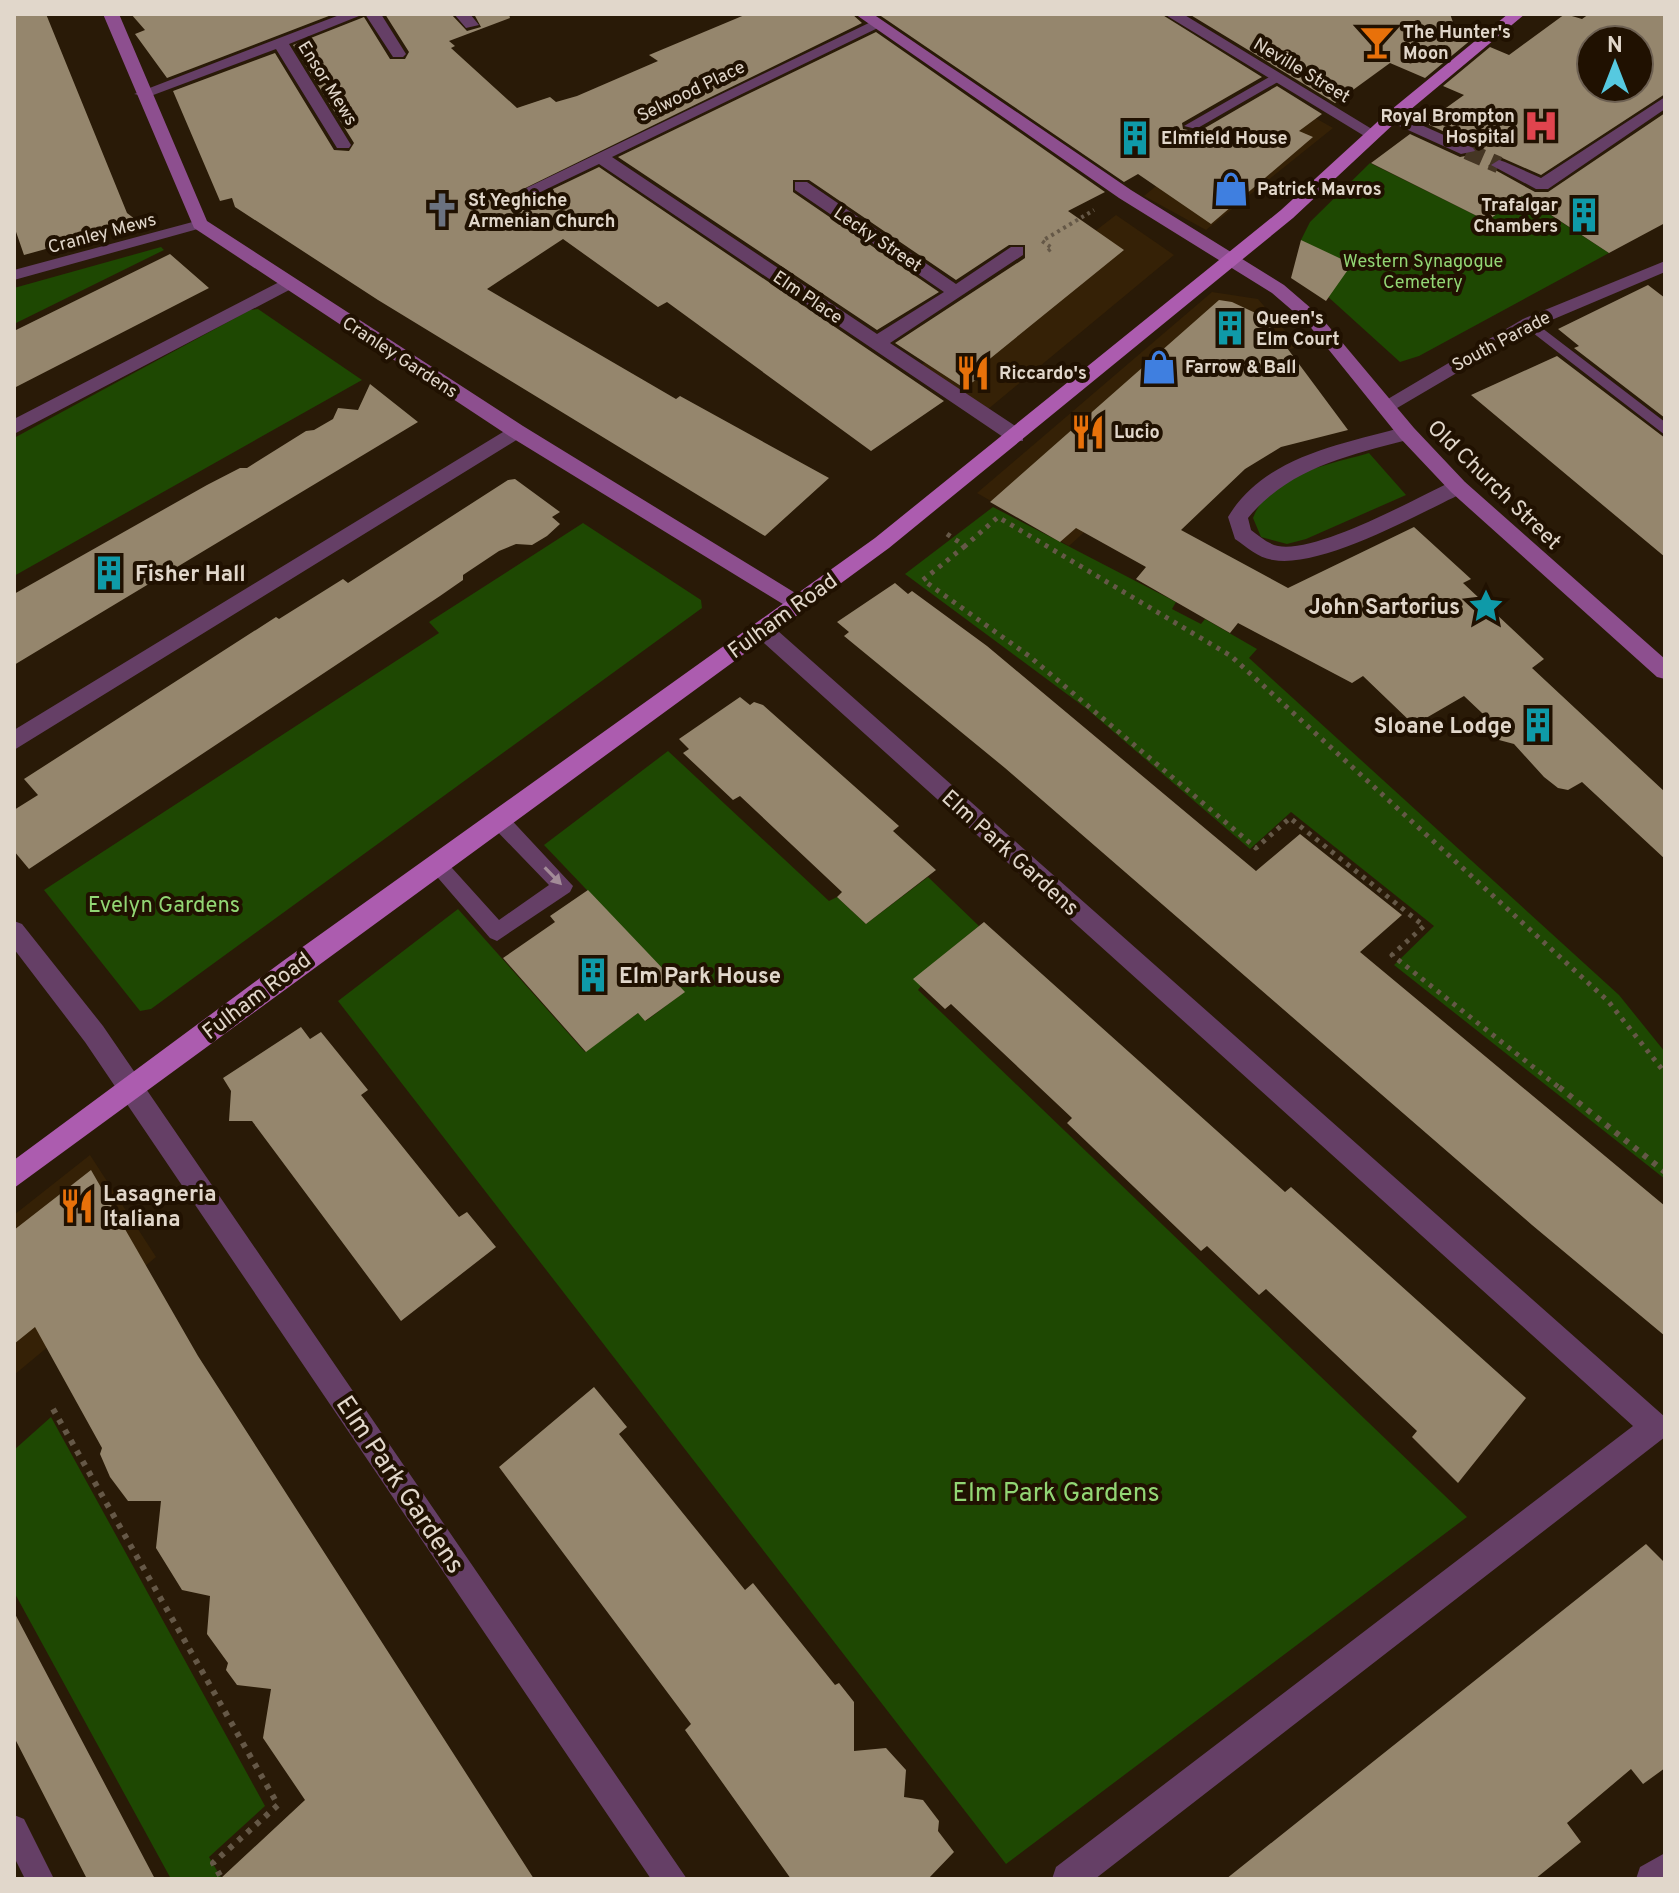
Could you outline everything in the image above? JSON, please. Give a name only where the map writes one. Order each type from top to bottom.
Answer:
[{"type":"main road","name":"Fulham Road","points":[[14,1176],[436,864],[798,604],[1016,436],[1287,214],[1372,134],[1508,16]]},
{"type":"street","points":[[111,14],[142,94],[200,224]]},
{"type":"street","name":"Ensor Mews","points":[[142,94],[356,14]]},
{"type":"street","points":[[373,14],[398,54]]},
{"type":"street","name":"Neville Street","points":[[1172,14],[1372,134]]},
{"type":"street","name":"Selwood Place","points":[[522,194],[870,19]]},
{"type":"street","name":"Old Church Street","points":[[870,19],[1125,194],[1278,289],[1314,320],[1407,433],[1458,487],[1665,671]]},
{"type":"street","name":"Ensor Mews","points":[[280,43],[343,145]]},
{"type":"street","points":[[1499,165],[1542,185],[1665,102]]},
{"type":"street","points":[[1392,117],[1467,151]]},
{"type":"street","name":"Elm Place","points":[[600,157],[1016,436]]},
{"type":"street","name":"Lecky Street","points":[[801,186],[956,292]]},
{"type":"street","name":"Cranley Gardens","points":[[200,224],[287,284],[516,431],[798,604]]},
{"type":"street","points":[[877,343],[1017,251]]},
{"type":"street","name":"South Parade","points":[[1385,406],[1529,323],[1665,266]]},
{"type":"street","points":[[14,427],[287,284]]},
{"type":"street","points":[[14,741],[516,431]]},
{"type":"street","points":[[1407,433],[1297,465],[1267,483],[1238,517],[1242,534],[1274,553],[1298,553],[1322,547],[1458,487]]},
{"type":"street","name":"Elm Park Gardens","points":[[762,629],[1660,1433],[1068,1879]]},
{"type":"street","points":[[14,931],[94,1034],[131,1089]]},
{"type":"street","name":"Elm Park Gardens","points":[[131,1089],[671,1879]]},
{"type":"street","points":[[1652,1879],[1665,1869]]},
{"type":"lane","points":[[1191,126],[1276,79]]},
{"type":"lane","name":"Cranley Mews","points":[[14,275],[200,224]]},
{"type":"lane","points":[[1529,323],[1665,430]]},
{"type":"lane","points":[[436,864],[497,932],[563,886],[499,820]]},
{"type":"lane","points":[[14,1829],[40,1879]]},
{"type":"path","points":[[1052,248],[1042,241],[1080,219]]},
{"type":"path","points":[[1665,1073],[1608,1001],[1231,656],[998,517],[923,580],[1029,656],[1256,848],[1290,818],[1424,926],[1392,955],[1665,1172]]},
{"type":"path","points":[[947,534],[965,546]]},
{"type":"path","points":[[53,1409],[278,1805],[213,1863],[222,1879]]},
{"type":"shaded area","points":[[1269,92],[1333,128],[1206,230],[1144,196]]},
{"type":"shaded area","points":[[1116,215],[1174,255],[987,410],[916,369]]},
{"type":"shaded area","points":[[1212,292],[1258,299],[1299,347],[1236,361],[1240,390],[1069,546],[977,493]]},
{"type":"shaded area","points":[[90,1155],[156,1257],[14,1375],[14,1215]]},
{"type":"green space","name":"Western Synagogue Cemetery","points":[[1370,163],[1487,221],[1521,196],[1609,253],[1419,356],[1400,362],[1326,295],[1349,267],[1301,240],[1310,222]]},
{"type":"green space","points":[[161,247],[164,250],[14,324],[14,288]]},
{"type":"green space","points":[[258,309],[362,380],[14,576],[14,438],[250,310]]},
{"type":"green space","points":[[1369,453],[1406,495],[1306,539],[1287,544],[1261,537],[1253,518],[1261,503],[1273,491],[1302,473]]},
{"type":"green space","points":[[993,507],[1176,602],[1172,609],[1201,624],[1205,619],[1257,649],[1249,658],[1619,995],[1665,1052],[1665,1179],[1394,965],[1434,926],[1291,812],[1250,849],[1087,709],[905,574]]},
{"type":"green space","name":"Evelyn Gardens","points":[[583,523],[701,600],[702,608],[151,1009],[140,1011],[44,890],[439,633],[429,622]]},
{"type":"green space","name":"Elm Park Gardens","points":[[668,751],[829,901],[837,897],[866,924],[928,877],[979,926],[914,979],[921,986],[918,990],[1467,1517],[1006,1864],[338,1001],[458,909],[585,1052],[638,1013],[646,1021],[684,992],[544,845]]},
{"type":"green space","points":[[51,1417],[265,1806],[209,1857],[222,1879],[171,1879],[14,1592],[14,1450]]},
{"type":"building","points":[[14,14],[46,14],[127,213],[140,223],[24,255],[14,226]]},
{"type":"building","points":[[131,14],[334,14],[167,78],[135,34],[145,30]]},
{"type":"building","points":[[385,14],[451,14],[467,31],[481,27],[474,14],[509,14],[510,18],[449,41],[455,46],[451,48],[517,108],[550,97],[556,102],[577,96],[658,61],[649,55],[747,14],[852,14],[862,23],[511,195],[520,202],[528,201],[599,167],[944,401],[871,451],[667,302],[658,307],[563,239],[487,289],[676,399],[680,396],[829,478],[765,536],[378,300],[235,207],[232,198],[220,201],[173,91],[275,53],[334,150],[349,151],[354,143],[293,45],[364,17],[390,59],[405,59],[409,52]]},
{"type":"building","points":[[878,14],[1161,14],[1262,77],[1182,123],[1183,129],[1198,132],[1277,86],[1322,114],[1299,131],[1313,137],[1211,224],[1138,174],[1124,182]]},
{"type":"building","points":[[1189,14],[1450,14],[1457,33],[1472,39],[1425,78],[1390,63],[1335,103]]},
{"type":"building","name":"Royal Brompton Hospital","points":[[1565,14],[1582,19],[1589,14],[1665,14],[1665,94],[1655,101],[1655,24],[1575,24],[1575,104],[1650,104],[1541,175],[1500,157],[1488,166],[1535,192],[1548,192],[1665,113],[1665,223],[1609,253],[1522,196],[1487,221],[1371,163],[1410,134],[1460,157],[1476,154],[1474,145],[1425,123],[1464,95],[1443,86],[1490,47],[1509,55]]},
{"type":"building","points":[[876,32],[1105,192],[1068,211],[1124,250],[981,366],[989,371],[964,388],[895,343],[1025,258],[1025,245],[1009,245],[956,280],[809,180],[793,180],[793,192],[939,292],[877,330],[618,157]]},
{"type":"building","points":[[1301,240],[1352,264],[1326,301],[1291,278]]},
{"type":"building","points":[[170,254],[209,288],[14,388],[14,331]]},
{"type":"building","points":[[1648,285],[1665,298],[1665,418],[1574,348],[1579,346],[1558,329]]},
{"type":"building","points":[[1219,300],[1232,302],[1264,317],[1348,430],[1281,447],[1245,469],[1181,530],[1288,588],[1414,527],[1471,579],[1463,583],[1544,659],[1532,668],[1665,792],[1665,859],[1582,782],[1568,790],[1558,788],[1544,777],[1514,744],[1499,740],[1500,730],[1464,696],[1414,725],[1363,676],[1352,683],[1238,623],[1230,633],[1136,579],[1146,567],[1076,528],[1060,542],[990,502]]},
{"type":"building","points":[[1557,356],[1665,438],[1665,557],[1471,395]]},
{"type":"building","points":[[370,384],[418,422],[14,665],[14,594],[207,485],[240,468],[247,468],[306,431],[314,430],[333,419],[338,408],[358,410]]},
{"type":"building","points":[[515,479],[560,512],[552,517],[560,524],[547,536],[532,545],[516,544],[499,551],[463,575],[463,580],[440,596],[29,869],[14,851],[14,810],[38,795],[24,779],[276,617],[279,619],[343,579],[348,583],[508,480]]},
{"type":"building","points":[[895,583],[908,594],[912,591],[987,646],[1256,871],[1300,834],[1402,915],[1360,952],[1665,1206],[1665,1336],[1532,1225],[1005,768],[844,636],[849,632],[837,622]]},
{"type":"building","points":[[740,697],[750,705],[754,702],[763,705],[899,826],[893,831],[936,870],[866,924],[837,897],[842,892],[740,796],[733,800],[683,753],[689,749],[679,739]]},
{"type":"building","name":"Elm Park House","points":[[588,890],[685,992],[645,1021],[638,1013],[586,1052],[503,958],[555,922],[550,916]]},
{"type":"building","points":[[984,922],[1285,1192],[1291,1187],[1526,1398],[1458,1483],[1412,1437],[1417,1431],[1266,1289],[1259,1295],[1207,1246],[1201,1251],[1067,1123],[1072,1118],[951,1004],[945,1009],[913,979]]},
{"type":"building","points":[[301,1027],[310,1039],[321,1032],[368,1090],[361,1095],[459,1217],[467,1212],[496,1247],[401,1321],[252,1121],[229,1121],[231,1091],[223,1078]]},
{"type":"building","points":[[91,1170],[198,1356],[534,1879],[220,1879],[305,1800],[263,1738],[271,1689],[237,1685],[226,1670],[228,1663],[207,1634],[210,1596],[182,1590],[156,1548],[161,1501],[128,1501],[110,1477],[100,1454],[102,1448],[35,1327],[14,1344],[14,1230]]},
{"type":"building","points":[[594,1387],[627,1427],[619,1434],[745,1590],[753,1583],[835,1685],[839,1683],[854,1702],[854,1751],[886,1748],[906,1770],[904,1797],[923,1800],[939,1821],[938,1831],[954,1852],[928,1879],[791,1879],[685,1730],[691,1724],[499,1467]]},
{"type":"building","points":[[1646,1544],[1665,1563],[1665,1768],[1643,1784],[1631,1769],[1567,1823],[1581,1842],[1535,1879],[1226,1879]]},
{"type":"building","points":[[14,1612],[155,1879],[87,1879],[14,1737]]},
{"type":"tunnel","points":[[1467,151],[1499,165]]},
{"type":"place","name":"The Hunter's Moon","points":[[1377,42]]},
{"type":"place","name":"Royal Brompton Hospital","points":[[1541,126]]},
{"type":"place","name":"Elmfield House","points":[[1135,138]]},
{"type":"place","name":"Patrick Mavros","points":[[1231,189]]},
{"type":"place","name":"St Yeghiche Armenian Church","points":[[442,210]]},
{"type":"place","name":"Trafalgar Chambers","points":[[1584,215]]},
{"type":"place","name":"Queen's Elm Court","points":[[1230,328]]},
{"type":"place","name":"Farrow & Ball","points":[[1159,367]]},
{"type":"place","name":"Riccardo's","points":[[973,373]]},
{"type":"place","name":"Lucio","points":[[1088,432]]},
{"type":"place","name":"Fisher Hall","points":[[109,573]]},
{"type":"place","name":"John Sartorius","points":[[1486,606]]},
{"type":"place","name":"Sloane Lodge","points":[[1538,725]]},
{"type":"place","name":"Elm Park House","points":[[593,975]]},
{"type":"place","name":"Lasagneria Italiana","points":[[77,1206]]}]
